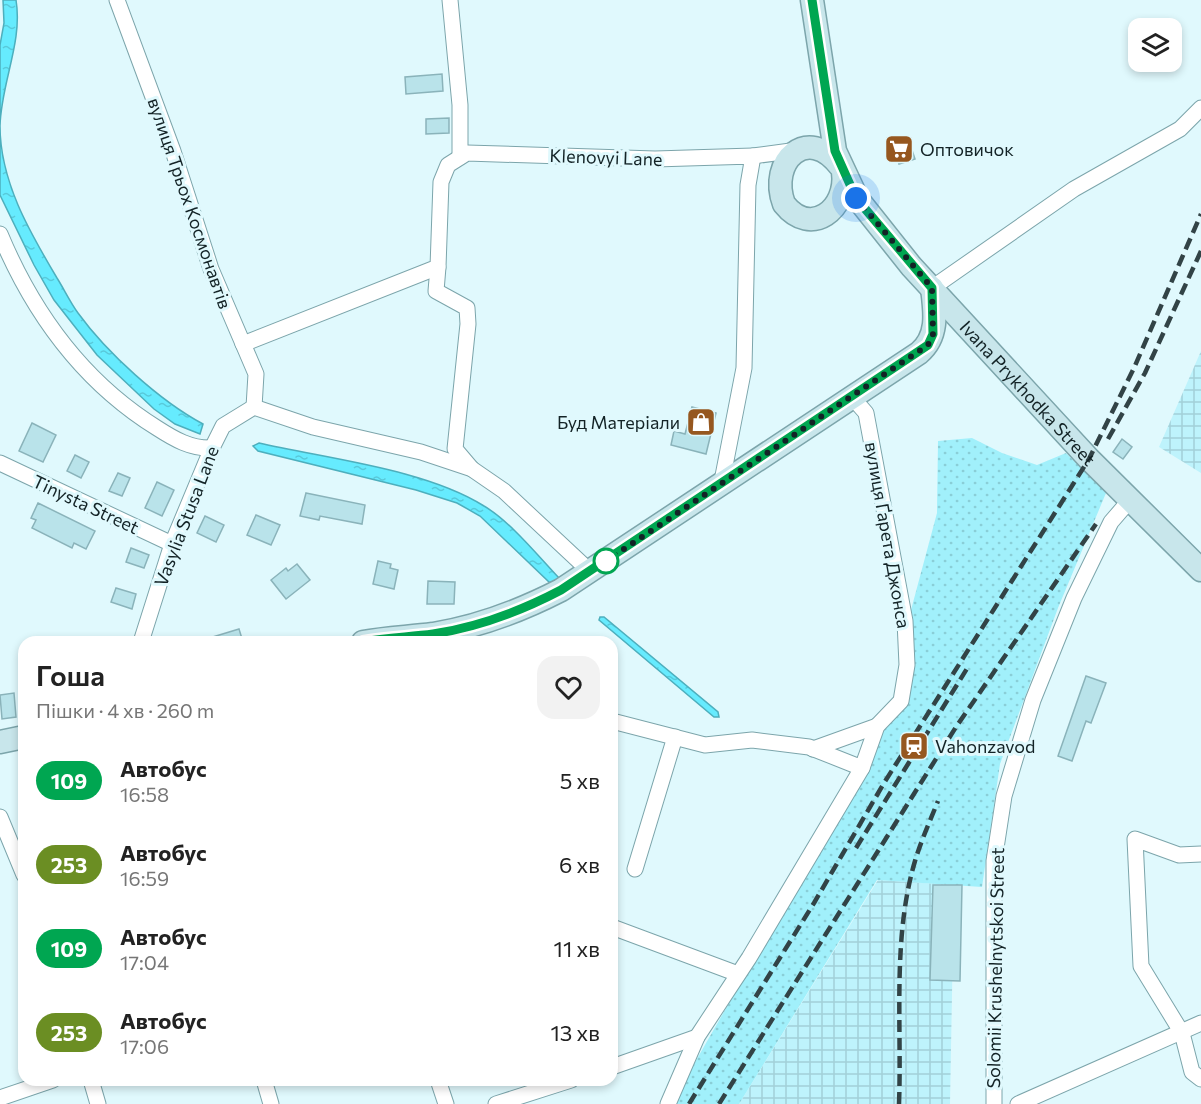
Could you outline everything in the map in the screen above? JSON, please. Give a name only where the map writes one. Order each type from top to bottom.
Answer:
[{"type":"main road","name":"Ivana Prykhodka Street","points":[[812,0],[835,151],[841,169],[868,213],[932,288],[1130,500],[1201,570]]},
{"type":"main road","points":[[802,148],[824,151],[841,169],[844,190],[832,209],[818,218],[802,218],[784,204],[780,177],[786,162],[819,131],[828,102]]},
{"type":"main road","points":[[832,209],[852,207],[868,213]]},
{"type":"main road","points":[[441,636],[525,608],[561,590],[928,345],[934,327],[932,288]]},
{"type":"main road","points":[[0,742],[18,738]]},
{"type":"street","name":"вулиця Трьох Космонавтів","points":[[117,0],[173,151],[211,269],[256,374],[254,406]]},
{"type":"street","points":[[450,0],[460,105],[460,158],[448,165],[441,182],[436,291],[467,308],[468,324],[455,449],[472,469],[513,499],[582,564],[586,574]]},
{"type":"street","points":[[932,288],[1074,189],[1180,129],[1201,108]]},
{"type":"street","name":"Klenovyi Lane","points":[[460,158],[467,153],[655,159],[753,156],[802,148]]},
{"type":"street","points":[[722,481],[744,368],[748,185],[753,156]]},
{"type":"street","points":[[0,234],[32,300],[69,353],[94,378],[141,418],[197,449],[212,448]]},
{"type":"street","points":[[243,344],[438,267]]},
{"type":"street","name":"вулиця Ґарета Джонса","points":[[668,1104],[697,1037],[738,974],[862,768],[877,726],[901,701],[906,665],[905,621],[866,413],[852,397]]},
{"type":"street","points":[[254,406],[313,427],[421,452],[472,469]]},
{"type":"street","name":"Vasylia Stusa Lane","points":[[143,636],[172,544],[212,448],[223,426],[254,406]]},
{"type":"street","name":"Tinysta Street","points":[[0,463],[172,544]]},
{"type":"street","name":"Solomii Krushelnytskoi Street","points":[[994,1104],[994,861],[1004,796],[1033,700],[1074,598],[1111,522],[1130,500]]},
{"type":"street","points":[[618,723],[705,745],[752,740],[813,748],[862,768]]},
{"type":"street","points":[[813,748],[877,726]]},
{"type":"street","points":[[635,869],[675,737]]},
{"type":"street","points":[[0,817],[18,860]]},
{"type":"street","points":[[1201,854],[1179,855],[1135,839],[1141,966],[1182,1034],[1192,1072],[1201,1078]]},
{"type":"street","points":[[618,929],[738,974]]},
{"type":"street","points":[[1018,1104],[1182,1034],[1201,1023]]},
{"type":"street","points":[[618,1065],[697,1037]]},
{"type":"street","points":[[0,1098],[35,1086]]},
{"type":"street","points":[[93,1086],[98,1104]]},
{"type":"street","points":[[266,1086],[271,1104]]},
{"type":"street","points":[[440,1086],[446,1104]]},
{"type":"street","points":[[496,1104],[553,1086]]},
{"type":"shaded area","points":[[1201,351],[1201,473],[1159,447]]},
{"type":"shaded area","points":[[972,438],[1002,453],[1037,465],[1066,453],[1106,493],[1058,608],[1000,764],[982,887],[877,880],[739,1104],[671,1104],[879,742],[883,726],[907,702],[911,610],[937,513],[938,441]]},
{"type":"shaded area","points":[[878,880],[954,885],[950,1104],[739,1104]]},
{"type":"water","points":[[3,0],[16,0],[17,31],[1,110],[0,126],[0,45],[4,23]]},
{"type":"water","points":[[0,126],[5,166],[18,205],[36,242],[75,309],[104,344],[135,375],[169,403],[203,424],[200,434],[175,424],[154,409],[97,355],[54,300],[0,195]]},
{"type":"water","points":[[259,443],[405,474],[460,493],[484,506],[504,521],[560,579],[558,583],[549,582],[480,516],[457,503],[416,490],[258,451],[253,446]]},
{"type":"water","points":[[600,617],[604,617],[718,712],[719,717],[714,717],[599,620]]},
{"type":"building","points":[[442,74],[443,91],[406,94],[405,77]]},
{"type":"building","points":[[449,118],[449,133],[426,134],[426,119]]},
{"type":"building","name":"Оптовичок","points":[[908,138],[915,159],[899,164],[893,143]]},
{"type":"building","name":"Буд Матерiали","points":[[692,407],[716,413],[706,454],[671,445],[674,431],[685,434]]},
{"type":"building","points":[[32,423],[56,435],[43,462],[19,451]]},
{"type":"building","points":[[1122,439],[1132,447],[1123,459],[1113,452]]},
{"type":"building","points":[[75,455],[89,462],[81,478],[67,471]]},
{"type":"building","points":[[118,473],[130,478],[122,496],[109,491]]},
{"type":"building","points":[[157,482],[174,490],[162,516],[145,508]]},
{"type":"building","points":[[306,493],[365,505],[362,524],[320,516],[319,520],[300,516]]},
{"type":"building","points":[[38,503],[95,531],[86,549],[74,543],[72,548],[32,528],[36,520],[31,518]]},
{"type":"building","points":[[256,515],[280,525],[271,545],[247,535]]},
{"type":"building","points":[[205,516],[224,525],[216,542],[197,533]]},
{"type":"building","points":[[131,548],[149,555],[144,568],[126,562]]},
{"type":"building","points":[[378,561],[391,564],[390,568],[398,570],[394,589],[373,584]]},
{"type":"building","points":[[297,564],[310,580],[286,599],[271,580],[286,568],[288,571]]},
{"type":"building","points":[[428,581],[455,582],[454,604],[427,604]]},
{"type":"building","points":[[116,588],[136,594],[132,609],[111,602]]},
{"type":"building","points":[[239,629],[241,636],[216,636]]},
{"type":"building","points":[[1086,676],[1106,683],[1091,723],[1086,721],[1072,761],[1058,756]]},
{"type":"building","points":[[14,693],[16,717],[2,719],[0,695]]},
{"type":"building","points":[[933,885],[962,885],[960,981],[930,980]]},
{"type":"railway","points":[[689,1104],[814,903],[884,783],[1089,459],[1134,368],[1201,214]]},
{"type":"railway","points":[[1108,439],[1145,373],[1201,251]]},
{"type":"railway","points":[[719,1104],[956,727],[1096,524]]},
{"type":"railway","points":[[856,848],[968,667]]},
{"type":"railway","points":[[899,1104],[903,921],[915,861],[938,801]]},
{"type":"bus line","name":"109","points":[[405,636],[434,634],[485,622],[525,608],[561,590],[928,345],[933,334],[934,320],[932,288],[856,198],[835,151],[812,0]]},
{"type":"place","name":"Оптовичок","points":[[899,149]]},
{"type":"place","name":"Буд Матерiали","points":[[701,422]]},
{"type":"place","name":"Vahonzavod","points":[[914,746]]},
{"type":"route","points":[[606,561],[722,481],[928,345],[933,334],[934,320],[932,288],[856,198]]}]
